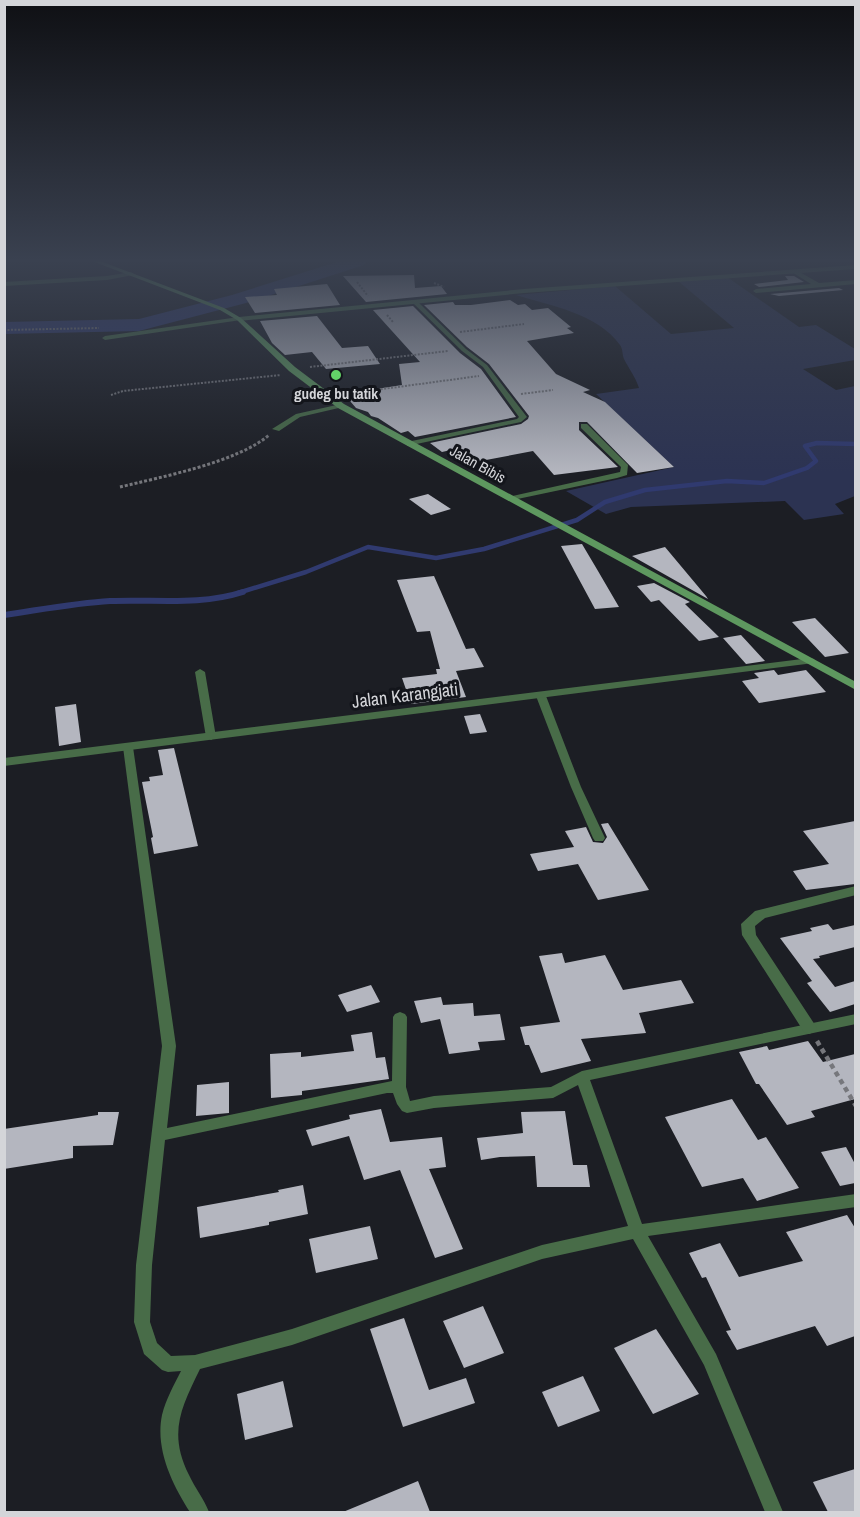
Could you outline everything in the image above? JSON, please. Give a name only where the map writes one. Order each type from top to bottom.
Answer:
[{"type":"main road","name":"Jalan Bibis","points":[[253,332],[295,371],[341,406],[855,687]]},
{"type":"street","name":"Jalan Karangjati","points":[[4,762],[810,662]]},
{"type":"street","points":[[809,1028],[749,935],[748,924],[760,914],[855,890]]},
{"type":"lane","points":[[105,338],[149,332]]},
{"type":"lane","points":[[410,444],[523,420],[485,366],[446,332]]},
{"type":"lane","points":[[276,429],[298,415],[341,406]]},
{"type":"lane","points":[[511,500],[624,473],[625,467],[584,426]]},
{"type":"lane","points":[[200,672],[211,737]]},
{"type":"lane","points":[[541,696],[576,788],[599,838]]},
{"type":"lane","points":[[128,747],[169,1046],[144,1264],[142,1322],[150,1348],[168,1364],[195,1363],[354,1317],[513,1260],[637,1231],[855,1200]]},
{"type":"lane","points":[[400,1017],[399,1087],[402,1100],[407,1107],[434,1102],[553,1092],[582,1076],[855,1019]]},
{"type":"lane","points":[[582,1076],[637,1231],[710,1360],[774,1512]]},
{"type":"lane","points":[[158,1136],[387,1087],[399,1087]]},
{"type":"lane","points":[[195,1363],[171,1412],[168,1438],[176,1466],[200,1512]]},
{"type":"path","points":[[448,334],[465,332]]},
{"type":"path","points":[[111,394],[464,350]]},
{"type":"path","points":[[326,396],[491,374]]},
{"type":"path","points":[[506,396],[554,390]]},
{"type":"path","points":[[120,487],[203,466],[261,442],[276,429]]},
{"type":"path","points":[[809,1028],[855,1106]]},
{"type":"shaded area","points":[[607,332],[668,332],[671,334],[694,332],[827,332],[855,349],[855,360],[803,369],[836,390],[855,386],[855,496],[835,504],[844,514],[804,520],[785,501],[631,507],[606,514],[566,491],[674,467],[596,394],[639,388],[624,359],[621,347]]},
{"type":"building","points":[[266,332],[329,332],[342,348],[368,346],[380,364],[326,369],[312,352],[285,355],[272,343]]},
{"type":"building","points":[[393,332],[439,332],[460,353],[481,369],[516,417],[415,437],[408,431],[401,433],[368,412],[356,408],[344,394],[402,385],[399,364],[420,362]]},
{"type":"building","points":[[451,332],[572,332],[574,333],[527,341],[556,374],[590,390],[583,392],[605,402],[674,467],[637,473],[587,422],[579,422],[579,430],[618,467],[554,475],[533,451],[470,463],[455,449],[442,452],[430,443],[521,424],[529,416],[489,364]]},
{"type":"building","points":[[428,494],[451,509],[431,515],[409,499]]},
{"type":"building","points":[[582,544],[619,607],[595,609],[561,546]]},
{"type":"building","points":[[665,547],[706,596],[708,599],[632,556]]},
{"type":"building","points":[[434,576],[466,649],[474,648],[484,667],[456,671],[466,697],[411,704],[402,678],[437,674],[436,669],[440,669],[430,631],[417,632],[397,580]]},
{"type":"building","points":[[654,583],[690,602],[685,604],[719,637],[699,641],[659,600],[651,602],[637,586]]},
{"type":"building","points":[[815,618],[849,653],[825,657],[792,622]]},
{"type":"building","points":[[741,635],[765,661],[746,664],[723,638]]},
{"type":"building","points":[[774,670],[778,675],[806,670],[826,692],[759,703],[742,681],[759,678],[754,673]]},
{"type":"building","points":[[76,704],[81,742],[59,746],[55,707]]},
{"type":"building","points":[[480,714],[487,732],[470,734],[464,716]]},
{"type":"building","points":[[174,748],[198,846],[154,854],[151,838],[153,837],[142,782],[150,781],[149,777],[163,775],[158,750]]},
{"type":"building","points":[[855,821],[855,884],[806,890],[793,871],[829,864],[803,831]]},
{"type":"building","points":[[608,823],[649,890],[598,900],[578,864],[538,871],[530,854],[574,847],[565,831],[586,827],[593,842],[603,843],[607,837],[601,824]]},
{"type":"building","points":[[828,924],[833,930],[855,925],[855,947],[813,959],[835,987],[855,981],[855,1004],[830,1012],[807,983],[812,981],[780,938],[812,931],[810,928]]},
{"type":"building","points":[[562,953],[565,963],[605,955],[623,990],[681,980],[694,1003],[639,1013],[646,1033],[581,1039],[591,1061],[541,1073],[529,1045],[525,1045],[520,1027],[560,1022],[539,956]]},
{"type":"building","points":[[371,985],[380,1002],[347,1012],[338,995]]},
{"type":"building","points":[[441,997],[443,1005],[473,1003],[474,1016],[500,1014],[505,1040],[478,1042],[480,1050],[449,1054],[440,1019],[421,1023],[414,1001]]},
{"type":"building","points":[[372,1032],[376,1058],[385,1057],[389,1079],[302,1091],[302,1095],[271,1098],[270,1054],[301,1052],[301,1057],[354,1051],[351,1035]]},
{"type":"building","points":[[808,1041],[823,1062],[855,1054],[855,1099],[811,1111],[815,1117],[787,1125],[759,1084],[756,1084],[739,1052],[767,1046],[769,1050]]},
{"type":"building","points":[[229,1082],[229,1113],[196,1116],[197,1085]]},
{"type":"building","points":[[732,1099],[758,1140],[766,1137],[799,1188],[757,1201],[743,1178],[702,1187],[665,1117]]},
{"type":"building","points":[[381,1109],[390,1142],[442,1137],[446,1167],[429,1169],[463,1249],[435,1258],[400,1170],[364,1180],[349,1136],[312,1146],[306,1130],[350,1119],[349,1115]]},
{"type":"building","points":[[565,1111],[573,1165],[587,1165],[590,1187],[537,1187],[535,1156],[481,1160],[477,1138],[523,1133],[521,1112]]},
{"type":"building","points":[[98,1112],[119,1112],[113,1145],[73,1146],[73,1158],[4,1169],[4,1129],[98,1115]]},
{"type":"building","points":[[846,1147],[855,1164],[855,1183],[840,1186],[821,1152]]},
{"type":"building","points":[[303,1185],[308,1214],[269,1222],[269,1225],[200,1238],[197,1207],[279,1192],[278,1190]]},
{"type":"building","points":[[847,1215],[855,1228],[855,1336],[827,1346],[815,1326],[737,1350],[726,1331],[731,1330],[706,1277],[702,1278],[689,1253],[720,1243],[739,1277],[803,1261],[786,1232]]},
{"type":"building","points":[[370,1226],[378,1259],[316,1273],[309,1239]]},
{"type":"building","points":[[483,1306],[504,1353],[464,1368],[443,1321]]},
{"type":"building","points":[[404,1318],[429,1390],[466,1378],[475,1403],[403,1427],[370,1329]]},
{"type":"building","points":[[656,1329],[699,1394],[653,1414],[614,1348]]},
{"type":"building","points":[[583,1376],[600,1411],[558,1427],[542,1392]]},
{"type":"building","points":[[283,1381],[293,1427],[245,1440],[237,1394]]},
{"type":"building","points":[[855,1469],[855,1512],[828,1512],[813,1482]]},
{"type":"building","points":[[418,1481],[430,1512],[343,1512]]},
{"type":"waterway","points":[[238,593],[306,572],[368,547],[436,558],[484,549],[577,520],[605,502],[645,490],[727,481],[764,483],[807,468],[816,461],[805,446],[817,443],[856,444]]},
{"type":"waterway","points":[[4,615],[97,602],[210,599],[243,592]]},
{"type":"place","name":"gudeg bu tatik","points":[[336,375]]}]
